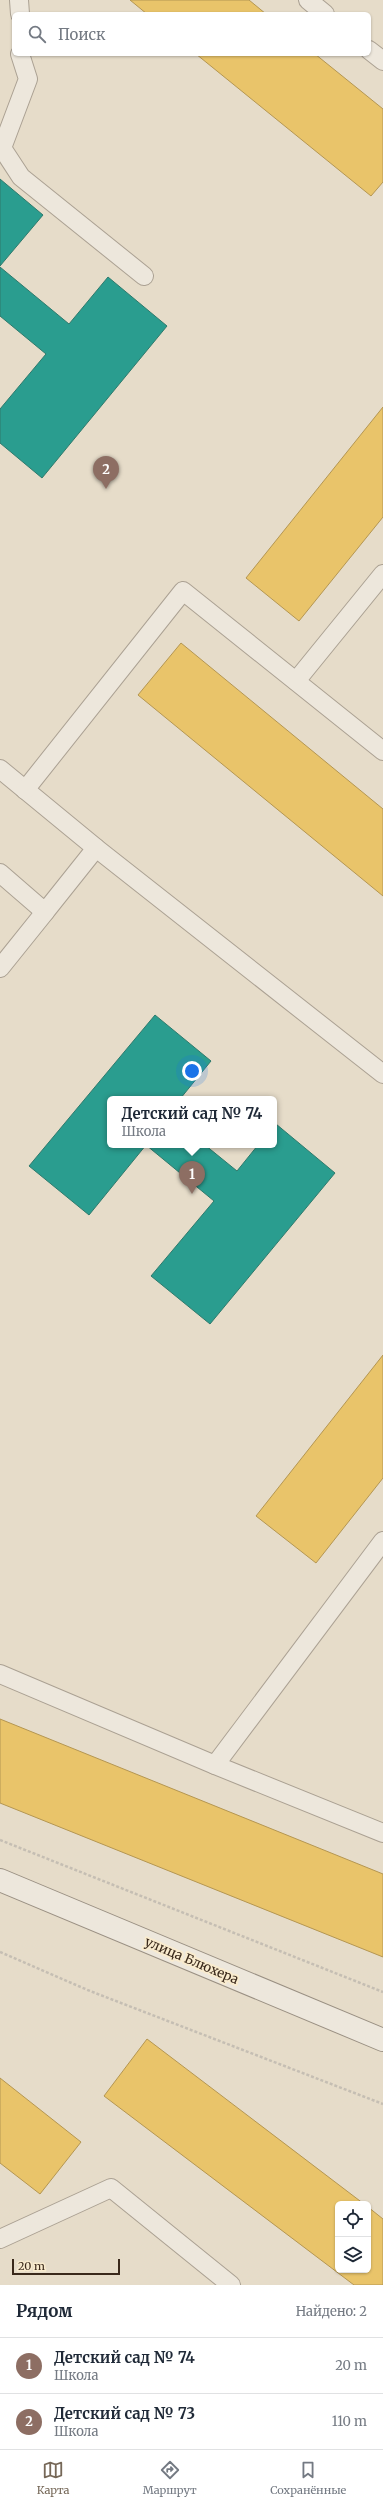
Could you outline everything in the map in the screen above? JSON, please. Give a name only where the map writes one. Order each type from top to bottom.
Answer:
[{"type":"street","name":"улица Блюхера","points":[[0,1880],[383,2040]]},
{"type":"lane","points":[[20,0],[20,12]]},
{"type":"lane","points":[[308,0],[323,12]]},
{"type":"lane","points":[[371,52],[383,62]]},
{"type":"lane","points":[[21,56],[28,79],[2,148],[21,177],[144,276]]},
{"type":"lane","points":[[296,682],[383,574]]},
{"type":"lane","points":[[25,790],[183,591],[383,751]]},
{"type":"lane","points":[[0,769],[96,848],[383,1074]]},
{"type":"lane","points":[[0,968],[96,848]]},
{"type":"lane","points":[[0,873],[45,912]]},
{"type":"lane","points":[[215,1765],[383,1541]]},
{"type":"lane","points":[[0,1674],[215,1765],[383,1833]]},
{"type":"lane","points":[[0,2239],[111,2188],[231,2285]]},
{"type":"path","points":[[0,1840],[383,1992]]},
{"type":"path","points":[[0,1952],[90,1991],[383,2104]]},
{"type":"building: Жильё","points":[[130,0],[249,0],[264,12],[145,12]]},
{"type":"building: Жильё","points":[[198,56],[317,56],[383,109],[383,182],[371,196]]},
{"type":"building: Жильё","points":[[383,407],[383,517],[299,621],[246,578]]},
{"type":"building: Жильё","points":[[181,643],[383,809],[383,896],[138,695]]},
{"type":"building: Жильё","points":[[383,1355],[383,1478],[316,1563],[256,1516]]},
{"type":"building: Жильё","points":[[0,1719],[383,1874],[383,1957],[0,1803]]},
{"type":"building: Жильё","points":[[147,2039],[360,2201],[335,2201],[335,2271],[104,2096]]},
{"type":"building: Жильё","points":[[0,2078],[81,2142],[40,2194],[0,2163]]},
{"type":"building: Жильё","points":[[371,2209],[383,2219],[383,2285],[354,2285],[338,2273],[371,2273]]},
{"type":"building: Школы","points":[[0,179],[43,215],[0,266]]},
{"type":"building: Школы","points":[[0,267],[69,324],[108,277],[167,326],[42,478],[0,443],[0,409],[46,354],[0,316]]},
{"type":"building: Школы","points":[[155,1015],[211,1061],[182,1096],[107,1096],[107,1148],[144,1148],[89,1215],[29,1166]]},
{"type":"building: Школы","points":[[277,1125],[335,1173],[210,1324],[151,1276],[214,1201],[150,1148],[209,1148],[237,1171],[256,1148],[277,1148]]},
{"type":"place","name":"Детский сад № 73","points":[[106,489]]},
{"type":"place","name":"Детский сад № 74","points":[[192,1194]]}]
